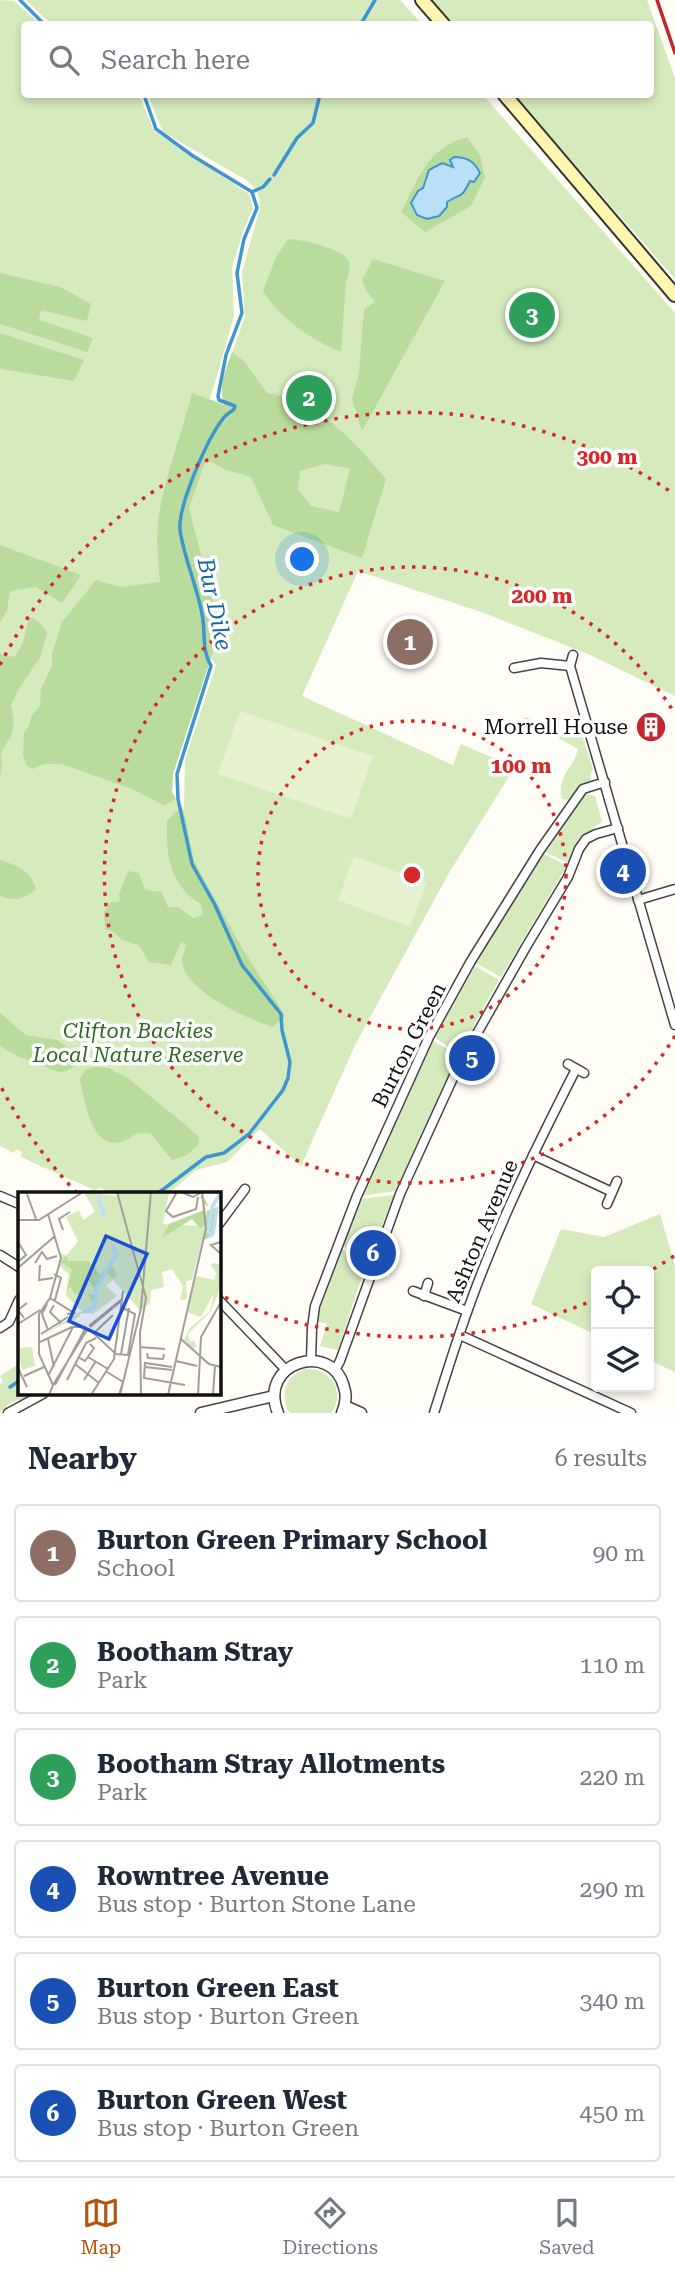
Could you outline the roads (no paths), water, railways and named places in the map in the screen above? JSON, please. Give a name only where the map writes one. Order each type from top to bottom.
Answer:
[{"type":"main road","points":[[422,0],[440,21]]},
{"type":"main road","points":[[507,98],[675,295]]},
{"type":"street","points":[[573,656],[570,666],[675,1025]]},
{"type":"street","points":[[514,668],[541,663],[570,666]]},
{"type":"street","name":"Burton Green","points":[[311,1361],[315,1306],[357,1196],[429,1037],[477,951],[547,841],[583,789],[605,782]]},
{"type":"street","points":[[335,1370],[400,1194],[458,1067],[568,877],[579,849],[586,839],[618,828]]},
{"type":"street","points":[[638,900],[675,889]]},
{"type":"street","name":"Ashton Avenue","points":[[434,1413],[467,1311],[487,1260],[572,1066],[584,1073]]},
{"type":"street","points":[[533,1155],[612,1192]]},
{"type":"street","points":[[607,1203],[617,1181]]},
{"type":"street","points":[[220,1223],[245,1189]]},
{"type":"street","points":[[0,1196],[18,1204]]},
{"type":"street","points":[[0,1255],[18,1266]]},
{"type":"street","points":[[424,1296],[428,1283]]},
{"type":"street","points":[[413,1291],[467,1311]]},
{"type":"street","points":[[220,1301],[286,1370]]},
{"type":"street","points":[[0,1328],[9,1322],[18,1302]]},
{"type":"street","points":[[460,1335],[631,1413]]},
{"type":"street","points":[[278,1413],[274,1396],[276,1385],[286,1370],[297,1363],[311,1361],[324,1363],[335,1370],[344,1383],[344,1409],[361,1413]]},
{"type":"street","points":[[8,1413],[41,1395]]},
{"type":"street","points":[[201,1413],[274,1396]]},
{"type":"water","points":[[454,157],[470,160],[480,173],[474,182],[470,181],[462,194],[447,202],[447,207],[439,216],[427,219],[417,215],[411,203],[423,188],[429,170],[442,163],[453,167],[450,160]]},
{"type":"waterway","name":"Bur Dike","points":[[20,0],[41,21]]},
{"type":"waterway","points":[[363,21],[375,0]]},
{"type":"waterway","name":"Bur Dike","points":[[145,98],[156,129],[193,156],[252,192],[257,208],[244,239],[237,273],[242,313],[226,355],[218,396],[219,400],[235,406],[223,418],[202,457],[188,489],[181,519],[182,540],[200,604],[206,653],[211,666],[177,774],[178,799],[192,864],[215,905],[242,965],[281,1014],[290,1062],[283,1090],[249,1134],[224,1153],[206,1157],[160,1192]]},
{"type":"waterway","points":[[274,175],[297,138],[313,123],[319,98]]},
{"type":"waterway","points":[[252,192],[263,187],[270,179]]},
{"type":"waterway","name":"Bur Dike","points":[[10,1387],[18,1382]]},
{"type":"railway","points":[[657,0],[675,53]]},
{"type":"place","name":"Bootham Stray Allotments","points":[[532,315]]},
{"type":"place","name":"Bootham Stray","points":[[309,398]]},
{"type":"place","name":"Burton Green Primary School","points":[[410,642]]},
{"type":"place","name":"Morrell House","points":[[651,727]]},
{"type":"place","name":"Rowntree Avenue","points":[[623,871]]},
{"type":"place","name":"Burton Green East","points":[[472,1058]]},
{"type":"place","name":"Burton Green West","points":[[373,1253]]},
{"type":"park label","name":"Clifton Backies Local Nature Reserve","points":[[138,1043]]}]
